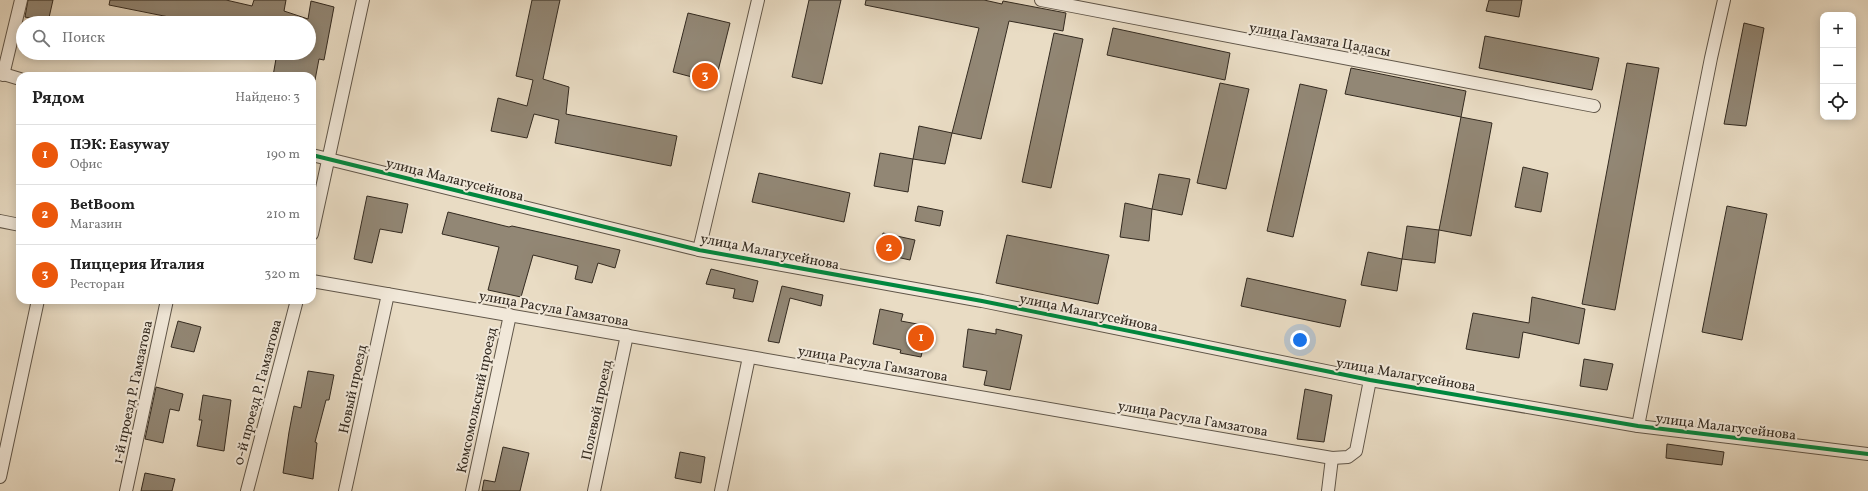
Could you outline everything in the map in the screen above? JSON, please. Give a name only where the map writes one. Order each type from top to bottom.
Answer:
[{"type":"street","points":[[17,16],[21,0]]},
{"type":"street","points":[[316,216],[363,0]]},
{"type":"street","points":[[700,250],[758,0]]},
{"type":"street","name":"улица Гамзата Цадасы","points":[[1040,0],[1594,106]]},
{"type":"street","points":[[1638,426],[1711,58],[1724,0]]},
{"type":"street","points":[[16,19],[2,74],[16,78]]},
{"type":"street","name":"улица Малагусейнова","points":[[316,156],[700,250],[982,302],[1370,380],[1638,426],[1868,454]]},
{"type":"street","points":[[0,221],[16,224]]},
{"type":"street","name":"улица Расула Гамзатова","points":[[316,282],[1332,458],[1348,457],[1356,451],[1370,380]]},
{"type":"street","name":"Новый проезд","points":[[345,491],[388,294]]},
{"type":"street","points":[[0,476],[37,304]]},
{"type":"street","name":"1-й проезд Р. Гамзатова","points":[[126,491],[166,304]]},
{"type":"street","name":"0-й проезд Р. Гамзатова","points":[[246,491],[296,304]]},
{"type":"street","name":"Комсомольский проезд","points":[[472,491],[510,315]]},
{"type":"street","name":"Полевой проезд","points":[[594,491],[627,335]]},
{"type":"street","points":[[721,491],[749,356]]},
{"type":"street","points":[[1328,491],[1332,458]]},
{"type":"building","points":[[28,0],[53,0],[49,16],[25,16]]},
{"type":"building","points":[[110,0],[226,0],[252,6],[254,0],[286,0],[284,11],[299,16],[164,16],[109,5]]},
{"type":"building","points":[[532,0],[560,0],[543,79],[569,87],[566,114],[677,136],[671,166],[555,143],[559,120],[534,114],[527,138],[491,131],[498,98],[527,106],[533,80],[516,76]]},
{"type":"building","points":[[809,0],[841,0],[822,84],[792,77]]},
{"type":"building","points":[[866,0],[984,0],[1002,4],[1003,1],[1066,13],[1063,31],[1009,21],[981,139],[952,133],[979,28],[865,5]]},
{"type":"building","points":[[1489,0],[1522,0],[1519,17],[1486,11]]},
{"type":"building","points":[[311,1],[334,7],[324,60],[319,59],[316,75],[316,72],[274,72],[276,60],[316,60],[316,16],[308,16]]},
{"type":"building","points":[[688,13],[730,23],[715,83],[673,72]]},
{"type":"building","points":[[1744,23],[1764,28],[1746,126],[1724,124]]},
{"type":"building","points":[[1113,28],[1230,53],[1225,80],[1107,55]]},
{"type":"building","points":[[1054,33],[1083,39],[1051,188],[1022,182]]},
{"type":"building","points":[[1485,36],[1599,58],[1592,90],[1479,68]]},
{"type":"building","points":[[1627,63],[1659,68],[1615,310],[1582,304]]},
{"type":"building","points":[[1351,68],[1466,91],[1461,117],[1345,94]]},
{"type":"building","points":[[1220,83],[1249,89],[1226,189],[1197,183]]},
{"type":"building","points":[[1300,84],[1327,90],[1293,237],[1267,231]]},
{"type":"building","points":[[1461,117],[1492,123],[1471,236],[1439,230]]},
{"type":"building","points":[[919,126],[952,133],[945,164],[913,159]]},
{"type":"building","points":[[880,153],[913,159],[908,192],[874,186]]},
{"type":"building","points":[[1523,167],[1548,173],[1541,212],[1515,207]]},
{"type":"building","points":[[759,173],[850,193],[844,222],[752,202]]},
{"type":"building","points":[[1159,174],[1190,179],[1182,215],[1152,209]]},
{"type":"building","points":[[367,196],[408,204],[402,233],[380,229],[372,263],[354,259]]},
{"type":"building","points":[[1125,203],[1152,209],[1149,241],[1120,237]]},
{"type":"building","points":[[918,206],[943,211],[940,226],[915,221]]},
{"type":"building","points":[[1727,206],[1767,214],[1742,340],[1702,332]]},
{"type":"building","points":[[448,212],[509,227],[512,226],[620,250],[615,268],[598,263],[592,283],[575,279],[578,266],[533,255],[521,297],[488,290],[499,247],[442,234]]},
{"type":"building","points":[[1407,226],[1439,230],[1435,263],[1402,259]]},
{"type":"building","points":[[883,233],[915,240],[910,260],[878,253]]},
{"type":"building","points":[[1007,235],[1109,255],[1098,304],[996,283]]},
{"type":"building","points":[[1368,252],[1402,259],[1397,291],[1361,285]]},
{"type":"building","points":[[711,269],[758,281],[753,302],[733,298],[735,289],[706,284]]},
{"type":"building","points":[[1247,278],[1346,300],[1340,327],[1241,306]]},
{"type":"building","points":[[782,286],[823,295],[821,306],[790,298],[779,343],[768,341]]},
{"type":"building","points":[[1532,297],[1585,309],[1579,344],[1523,332],[1519,358],[1466,349],[1473,313],[1529,323]]},
{"type":"building","points":[[880,309],[903,314],[901,321],[928,326],[921,357],[900,353],[901,350],[873,344]]},
{"type":"building","points":[[178,321],[201,327],[194,352],[171,347]]},
{"type":"building","points":[[968,329],[996,334],[996,329],[1022,335],[1010,390],[984,385],[987,371],[963,367]]},
{"type":"building","points":[[1584,359],[1613,364],[1607,390],[1580,386]]},
{"type":"building","points":[[308,371],[334,375],[329,400],[326,400],[315,442],[317,443],[313,479],[283,473],[294,406],[301,408]]},
{"type":"building","points":[[156,387],[183,394],[179,411],[170,409],[163,443],[145,439]]},
{"type":"building","points":[[1305,389],[1332,395],[1324,442],[1297,439]]},
{"type":"building","points":[[203,395],[231,400],[224,451],[197,446],[202,420],[199,420]]},
{"type":"building","points":[[1667,444],[1724,452],[1722,465],[1666,458]]},
{"type":"building","points":[[503,447],[529,453],[520,491],[482,491],[484,480],[495,482]]},
{"type":"building","points":[[680,452],[705,457],[701,483],[675,478]]},
{"type":"building","points":[[145,473],[175,479],[172,491],[141,491]]},
{"type":"cycle path","points":[[316,156],[699,250],[982,301],[1370,380],[1638,426],[1868,454]]},
{"type":"place","name":"Пиццерия Италия","points":[[705,76]]},
{"type":"place","name":"BetBoom","points":[[889,248]]},
{"type":"place","name":"ПЭК: Easyway","points":[[921,338]]}]
